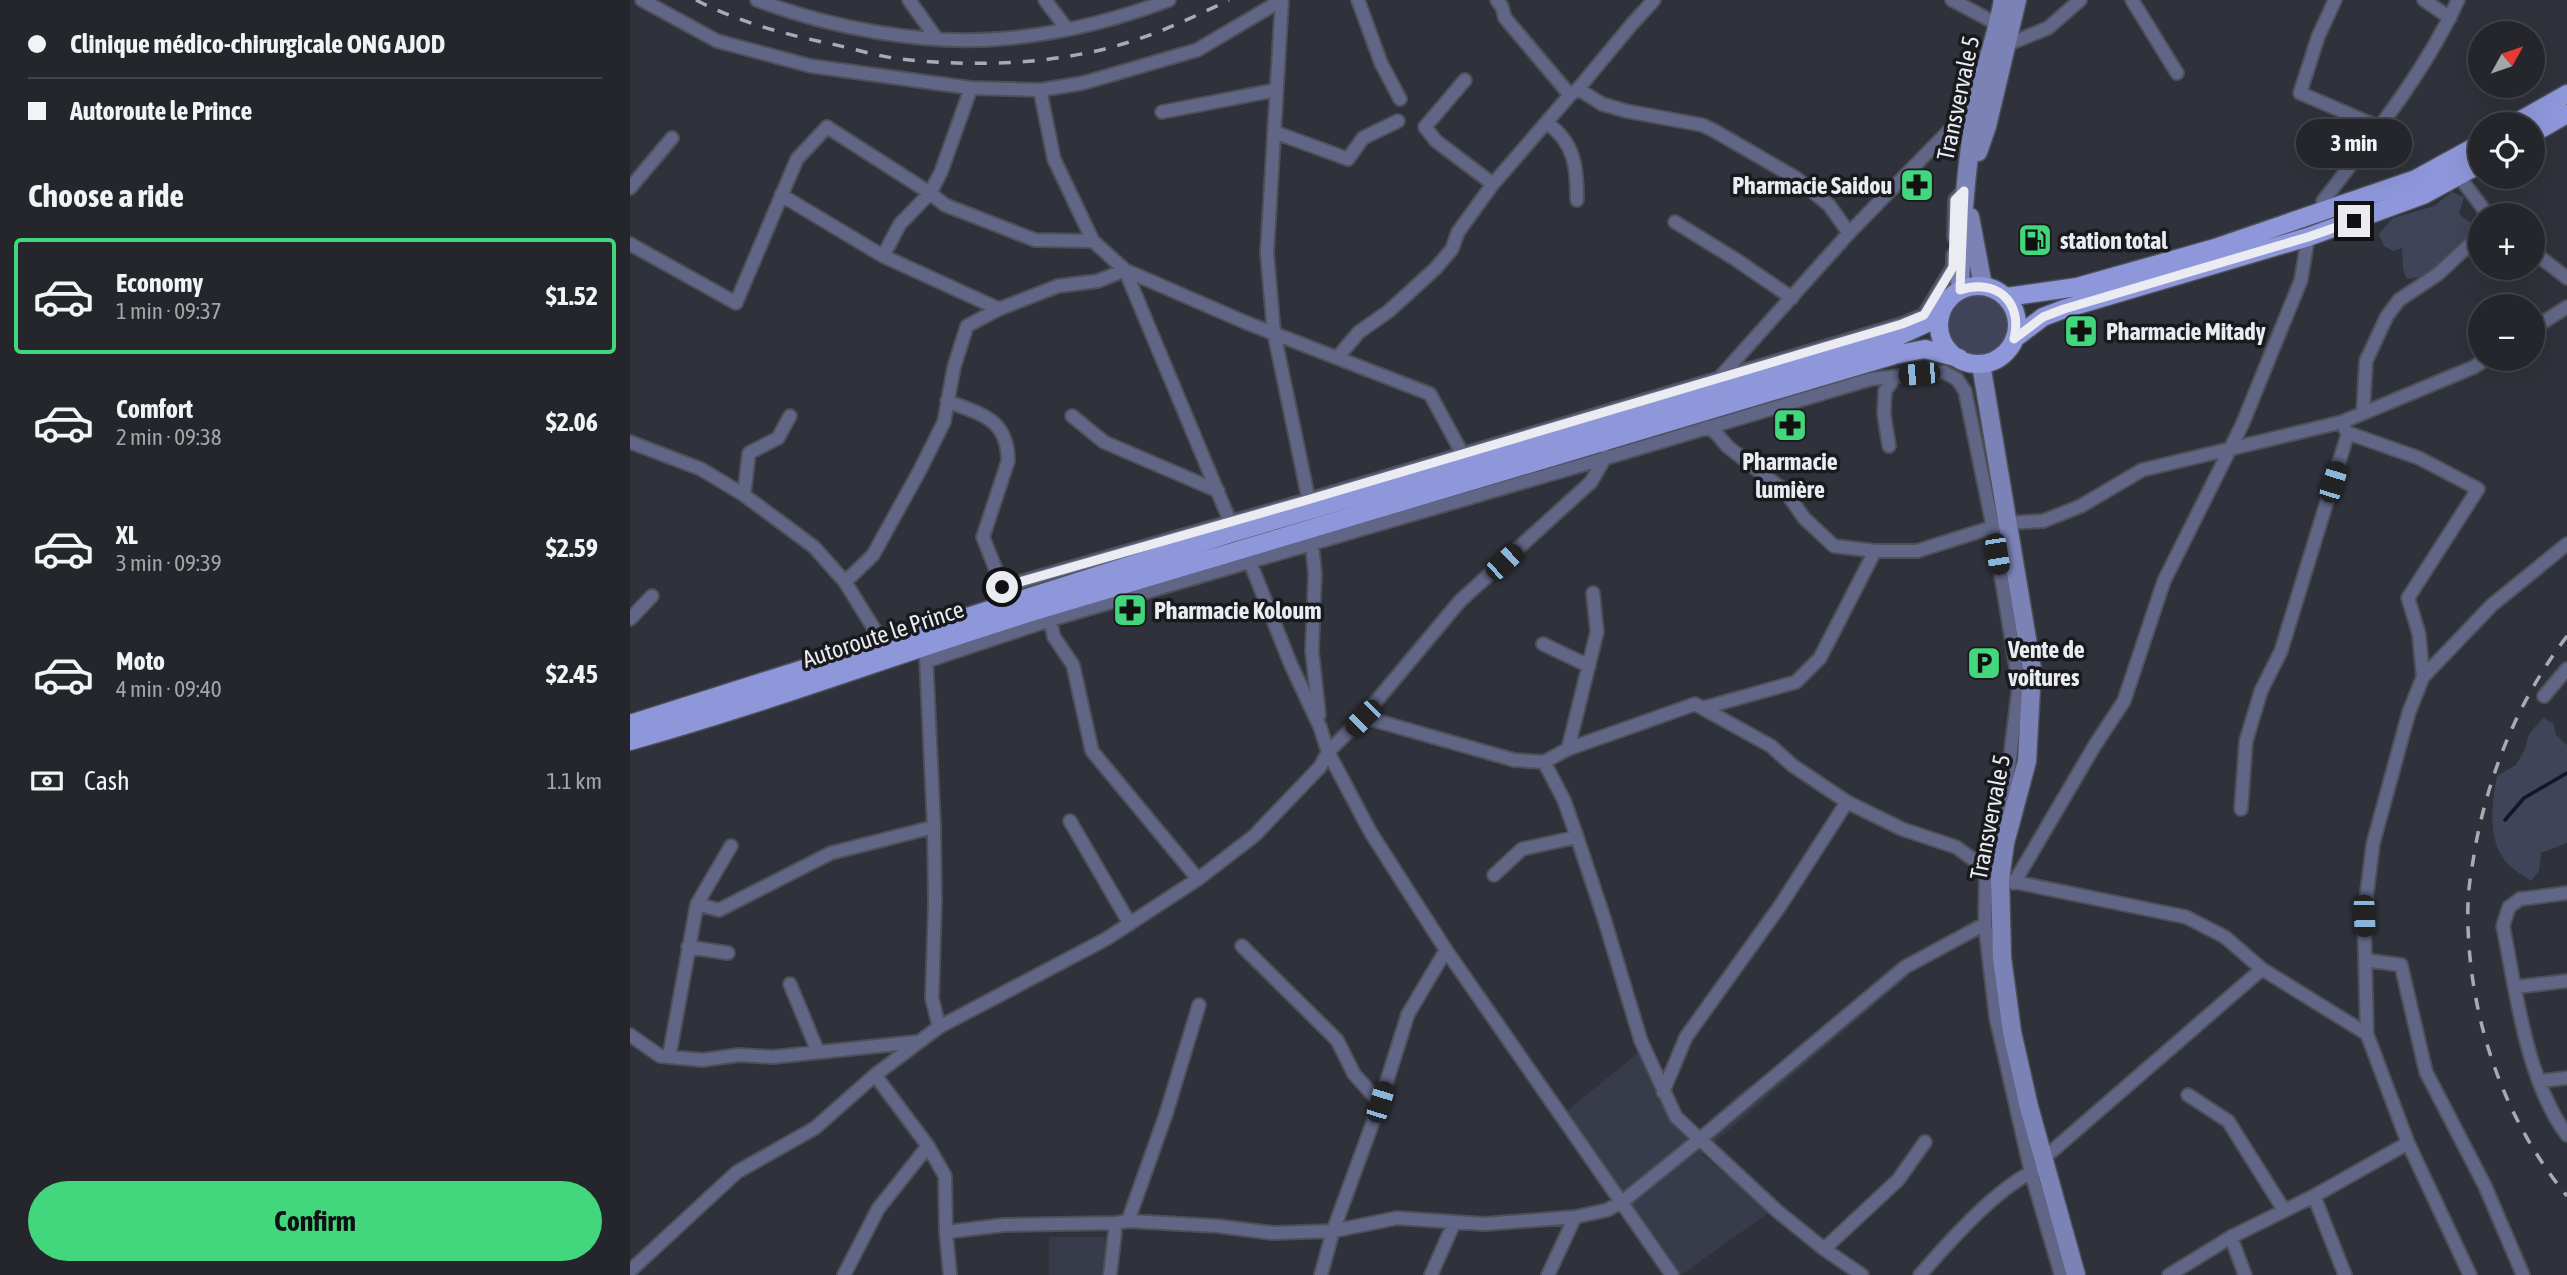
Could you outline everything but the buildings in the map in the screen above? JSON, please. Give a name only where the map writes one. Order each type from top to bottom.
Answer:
[{"type":"main road","name":"Transvervale 5","points":[[1960,290],[1964,191],[1978,102],[2003,0]]},
{"type":"main road","name":"Transvervale 5","points":[[1983,286],[1969,214],[1974,165],[1987,126],[2017,0]]},
{"type":"main road","points":[[2535,112],[2567,94]]},
{"type":"main road","points":[[2545,127],[2567,114]]},
{"type":"main road","points":[[2006,297],[2077,287],[2215,248],[2416,179],[2468,151]]},
{"type":"main road","points":[[2014,339],[2016,317],[2006,297],[1995,290],[1983,286],[1960,290],[1944,306],[1940,317],[1943,341],[1959,358],[1981,363],[2001,356],[2014,339],[2043,317],[2308,237],[2423,195],[2468,170]]},
{"type":"main road","name":"Autoroute le Prince","points":[[630,741],[926,653],[1240,541],[1861,342],[1890,340],[1940,317]]},
{"type":"main road","name":"Autoroute le Prince","points":[[1310,520],[1605,450],[1772,400],[1894,355],[1925,349],[1959,358]]},
{"type":"main road","name":"Transvervale 5","points":[[1981,363],[2000,525],[2032,669],[2027,761],[2005,843],[2000,877],[2002,958],[2012,1032],[2040,1166],[2076,1275]]},
{"type":"main road","name":"Autoroute le Prince","points":[[630,724],[886,641],[1006,595],[1240,541]]},
{"type":"street","points":[[642,0],[717,41],[811,66],[971,88],[1040,90],[1083,83],[1196,50],[1282,0]]},
{"type":"street","points":[[757,0],[845,27],[937,39],[997,40],[1067,29],[1149,3],[1169,0]]},
{"type":"street","points":[[909,0],[937,39]]},
{"type":"street","points":[[1045,0],[1067,29]]},
{"type":"street","points":[[1282,0],[1267,253],[1274,333],[1310,520],[1315,574],[1312,651],[1320,727]]},
{"type":"street","points":[[1358,0],[1381,63],[1400,99]]},
{"type":"street","points":[[1497,0],[1505,18],[1574,92],[1626,111],[1702,125],[1713,130],[1796,178],[1829,205],[1849,233]]},
{"type":"street","points":[[1337,358],[1359,332],[1388,311],[1436,268],[1452,249],[1458,232],[1493,184],[1654,0]]},
{"type":"street","points":[[1952,0],[1999,25]]},
{"type":"street","points":[[2006,45],[2048,27],[2080,0]]},
{"type":"street","points":[[2132,0],[2177,73]]},
{"type":"street","points":[[2335,0],[2318,37],[2300,93],[2379,127]]},
{"type":"street","points":[[2424,0],[2450,18]]},
{"type":"street","points":[[2324,209],[2323,201],[2416,77],[2458,0]]},
{"type":"street","points":[[1465,80],[1425,127],[1436,141],[1493,184]]},
{"type":"street","points":[[883,256],[900,225],[930,193],[941,172],[971,88]]},
{"type":"street","points":[[1040,90],[1054,159],[1093,241],[1125,270],[1274,333],[1430,394],[1462,453]]},
{"type":"street","points":[[1162,112],[1276,90]]},
{"type":"street","points":[[1721,376],[1849,233],[1978,102]]},
{"type":"street","points":[[1273,132],[1349,159],[1363,138],[1398,121]]},
{"type":"street","points":[[1547,123],[1561,133],[1576,163],[1577,200]]},
{"type":"street","points":[[630,244],[736,303],[797,159],[827,127],[945,205],[1035,240],[1093,241]]},
{"type":"street","points":[[630,188],[672,138]]},
{"type":"street","points":[[2458,175],[2479,203]]},
{"type":"street","points":[[939,1027],[932,998],[934,827],[926,653],[1050,620],[1240,541],[1310,520],[1462,453],[1721,376],[1861,342],[1924,315],[1953,267],[1955,200],[1964,191]]},
{"type":"street","points":[[781,195],[883,256],[999,309]]},
{"type":"street","points":[[1675,222],[1792,298]]},
{"type":"street","points":[[2061,1275],[2040,1166],[1996,1018],[1985,924],[2000,877],[2124,701],[2164,581],[2242,425],[2301,280],[2308,237]]},
{"type":"street","points":[[2363,414],[2367,361],[2387,316],[2399,300],[2438,274],[2468,246]]},
{"type":"street","points":[[2545,261],[2567,278]]},
{"type":"street","points":[[845,582],[873,555],[944,422],[954,367],[967,326],[999,309],[1058,286],[1098,281],[1125,270]]},
{"type":"street","points":[[1125,270],[1291,666],[1320,727],[1328,752],[1371,833],[1446,950],[1672,1275]]},
{"type":"street","points":[[2545,321],[2567,307]]},
{"type":"street","points":[[1708,427],[1728,447],[1786,492],[1804,518],[1834,546],[1875,551],[1917,551],[2000,525],[2043,521],[2081,506],[2142,470],[2229,449],[2345,428],[2363,414],[2468,369]]},
{"type":"street","points":[[630,1271],[737,1172],[815,1128],[918,1041],[939,1027],[1106,939],[1198,879],[1255,836],[1320,767],[1328,752],[1363,718],[1460,601],[1591,482],[1605,450],[1708,427],[1772,400],[1871,379],[1944,372],[1957,379],[1965,391],[2000,525]]},
{"type":"street","points":[[1889,446],[1884,414],[1885,391],[1895,377]]},
{"type":"street","points":[[947,401],[990,418],[1000,428],[1008,450],[1008,461],[983,537],[1006,595]]},
{"type":"street","points":[[744,495],[749,453],[778,438],[790,416]]},
{"type":"street","points":[[1072,416],[1104,442],[1218,491]]},
{"type":"street","points":[[2345,428],[2419,458],[2478,489],[2407,598],[2419,634],[2423,677]]},
{"type":"street","points":[[2241,809],[2245,741],[2261,691],[2281,650],[2345,428]]},
{"type":"street","points":[[630,442],[701,469],[744,495],[814,547],[845,582],[878,635],[886,641]]},
{"type":"street","points":[[2470,1275],[2408,1143],[2367,1034],[2364,916],[2373,844],[2409,712],[2423,677],[2492,605],[2567,544]]},
{"type":"street","points":[[1703,708],[1796,681],[1819,658],[1875,551]]},
{"type":"street","points":[[1567,749],[1597,632],[1593,593]]},
{"type":"street","points":[[630,619],[652,596]]},
{"type":"street","points":[[1050,620],[1054,637],[1073,665],[1092,751],[1198,879]]},
{"type":"street","points":[[1543,644],[1588,666]]},
{"type":"street","points":[[2544,696],[2567,669]]},
{"type":"street","points":[[1363,718],[1514,760],[1544,762],[1567,749],[1695,704],[1771,746],[1793,765],[1847,802],[1902,829],[1956,847],[2000,877],[2186,917],[2225,937],[2262,969],[2367,1034]]},
{"type":"street","points":[[1544,762],[1564,800],[1577,837],[1640,1041],[1676,1117],[1777,1211],[1862,1275]]},
{"type":"street","points":[[1663,1092],[1686,1037],[1780,905],[1847,802]]},
{"type":"street","points":[[1070,821],[1130,924]]},
{"type":"street","points":[[697,904],[719,911],[831,853],[934,827]]},
{"type":"street","points":[[1494,875],[1522,849],[1577,837]]},
{"type":"street","points":[[669,1057],[697,904],[731,846]]},
{"type":"street","points":[[2567,893],[2520,899],[2509,907],[2503,926],[2527,1045],[2540,1081],[2567,1135]]},
{"type":"street","points":[[946,1232],[1004,1225],[1122,1222],[1217,1226],[1273,1233],[1333,1231],[1398,1218],[1484,1224],[1575,1217],[1607,1210],[1622,1202],[1700,1139],[1905,967],[1985,924]]},
{"type":"street","points":[[1242,946],[1337,1040],[1354,1074],[1380,1102]]},
{"type":"street","points":[[688,947],[728,953]]},
{"type":"street","points":[[1321,1275],[1333,1231],[1380,1102],[1408,1014],[1446,950]]},
{"type":"street","points":[[2365,960],[2401,965],[2426,1072],[2485,1186],[2523,1275]]},
{"type":"street","points":[[1920,1275],[1997,1197],[2040,1166],[2262,969]]},
{"type":"street","points":[[2515,986],[2567,981]]},
{"type":"street","points":[[790,984],[818,1052]]},
{"type":"street","points":[[1110,1275],[1122,1222],[1166,1114],[1199,1004]]},
{"type":"street","points":[[630,1035],[660,1056],[702,1060],[739,1055],[773,1057],[918,1041]]},
{"type":"street","points":[[875,1075],[928,1146],[945,1176],[950,1275]]},
{"type":"street","points":[[2540,1081],[2567,1078]]},
{"type":"street","points":[[2188,1095],[2228,1121],[2284,1210]]},
{"type":"street","points":[[1824,1249],[1898,1180],[1925,1142]]},
{"type":"street","points":[[2169,1275],[2231,1237],[2315,1196],[2408,1143]]},
{"type":"street","points":[[844,1275],[878,1209],[928,1146]]},
{"type":"street","points":[[2315,1196],[2345,1275]]},
{"type":"street","points":[[1548,1275],[1575,1217]]},
{"type":"street","points":[[1431,1275],[1454,1223]]},
{"type":"street","points":[[2231,1237],[2245,1275]]},
{"type":"shaded area","points":[[2452,192],[2464,197],[2459,214],[2468,221],[2468,242],[2426,276],[2407,279],[2403,269],[2402,248],[2393,251],[2384,246],[2379,234],[2393,218],[2434,206]]},
{"type":"shaded area","points":[[1979,292],[1991,294],[2001,301],[2008,311],[2008,335],[2001,345],[1991,352],[1979,354],[1967,352],[1957,345],[1950,335],[1948,323],[1950,311],[1957,301],[1967,294]]},
{"type":"shaded area","points":[[2543,718],[2553,723],[2556,735],[2567,745],[2567,843],[2541,853],[2539,871],[2531,881],[2511,867],[2502,856],[2494,834],[2493,810],[2497,776],[2516,765],[2525,749],[2529,734]]},
{"type":"shaded area","points":[[1975,919],[1981,936],[1910,970],[1907,977],[1701,1154],[1771,1211],[1681,1275],[1566,1112],[1639,1052],[1663,1107],[1690,1138],[1741,1092],[1823,1034],[1905,964]]},
{"type":"shaded area","points":[[1049,1237],[1105,1237],[1105,1275],[1049,1275]]},
{"type":"waterway","points":[[2505,820],[2524,798],[2567,773]]},
{"type":"railway","points":[[696,0],[729,15],[798,36],[900,59],[957,63],[1043,60],[1099,50],[1153,34],[1229,0]]},
{"type":"railway","points":[[2567,636],[2535,684],[2499,760],[2482,815],[2468,901],[2473,980],[2491,1058],[2505,1095],[2523,1130],[2543,1164],[2567,1196]]},
{"type":"place","name":"Pharmacie Saidou","points":[[1917,185]]},
{"type":"place","name":"station total","points":[[2035,240]]},
{"type":"place","name":"Pharmacie Mitady","points":[[2081,331]]},
{"type":"place","name":"Pharmacie lumière","points":[[1790,425]]},
{"type":"place","name":"Pharmacie Koloum","points":[[1130,610]]},
{"type":"place","name":"Vente de voitures","points":[[1984,663]]},
{"type":"route","points":[[1002,587],[1307,500],[1902,324],[1924,315],[1953,267],[1955,200],[1964,191],[1960,290],[1983,286],[2006,297],[2016,317],[2014,339],[2043,317],[2064,309],[2354,221]]}]
